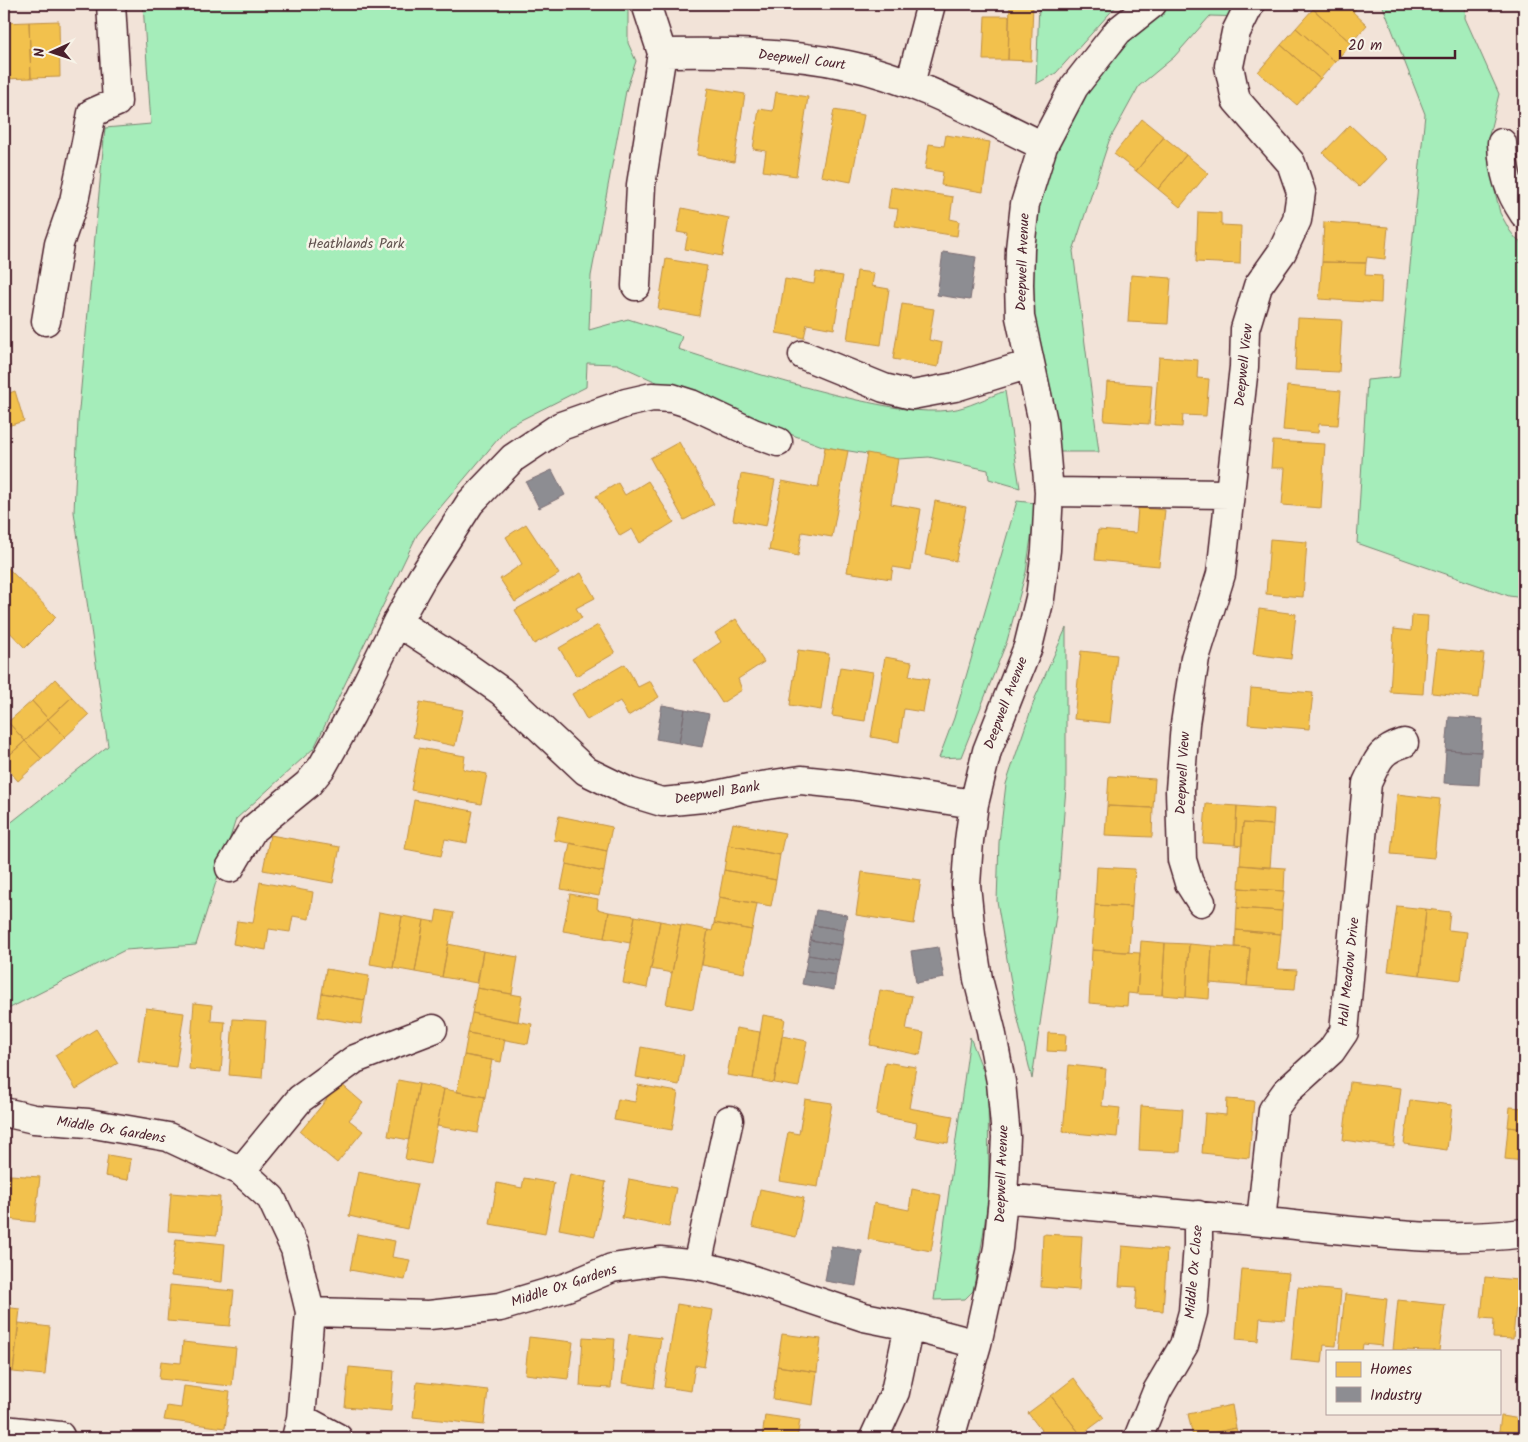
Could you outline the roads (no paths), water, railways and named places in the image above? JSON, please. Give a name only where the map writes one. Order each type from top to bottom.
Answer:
[{"type":"street","points":[[46,321],[60,244],[74,201],[92,113],[117,102],[111,4]]},
{"type":"street","points":[[636,286],[641,185],[662,54],[646,4]]},
{"type":"street","points":[[910,84],[931,4]]},
{"type":"street","name":"Deepwell Avenue","points":[[950,1438],[978,1344],[998,1248],[1006,1137],[1001,1082],[978,979],[966,885],[969,841],[974,804],[988,751],[1028,647],[1040,598],[1046,550],[1049,492],[1043,422],[1020,317],[1020,249],[1025,204],[1043,146],[1074,87],[1118,31],[1152,4]]},
{"type":"street","name":"Deepwell View","points":[[1201,902],[1189,883],[1182,860],[1180,790],[1195,658],[1221,574],[1243,377],[1245,329],[1258,286],[1282,252],[1297,220],[1301,192],[1291,163],[1236,100],[1229,66],[1236,32],[1250,4]]},
{"type":"street","name":"Deepwell Court","points":[[662,54],[770,54],[848,65],[910,84],[1043,146]]},
{"type":"street","points":[[1502,143],[1503,168],[1514,198],[1524,214]]},
{"type":"street","points":[[803,355],[884,388],[912,396],[955,387],[1030,364]]},
{"type":"street","points":[[230,868],[253,829],[308,784],[322,767],[352,715],[397,622],[423,576],[470,504],[513,458],[561,426],[626,403],[652,397],[672,398],[691,404],[717,418],[778,442]]},
{"type":"street","points":[[1049,492],[1229,494]]},
{"type":"street","name":"Deepwell Bank","points":[[397,622],[501,691],[586,771],[629,792],[662,802],[703,798],[749,788],[801,780],[850,785],[974,804]]},
{"type":"street","name":"Hall Meadow Drive","points":[[1261,1221],[1273,1110],[1286,1092],[1331,1051],[1344,1032],[1367,783],[1378,758],[1390,747],[1404,743]]},
{"type":"street","points":[[241,1171],[300,1099],[355,1059],[433,1029]]},
{"type":"street","name":"Middle Ox Gardens","points":[[4,1112],[34,1119],[88,1123],[168,1137],[241,1171],[271,1198],[296,1248],[310,1312],[299,1428]]},
{"type":"street","points":[[697,1265],[728,1120]]},
{"type":"street","points":[[1003,1198],[1261,1221],[1419,1238],[1496,1237],[1524,1233]]},
{"type":"street","name":"Middle Ox Close","points":[[1138,1438],[1157,1391],[1184,1345],[1192,1312],[1198,1245],[1198,1215]]},
{"type":"street","name":"Middle Ox Gardens","points":[[310,1312],[429,1315],[492,1308],[567,1287],[612,1268],[660,1261],[697,1265],[738,1275],[864,1317],[909,1326],[978,1344]]},
{"type":"street","points":[[874,1438],[895,1392],[909,1326]]},
{"type":"street","points":[[299,1428],[338,1438]]},
{"type":"street","points":[[4,1430],[60,1436]]},
{"type":"park label","name":"Heathlands Park","points":[[356,244]]}]
